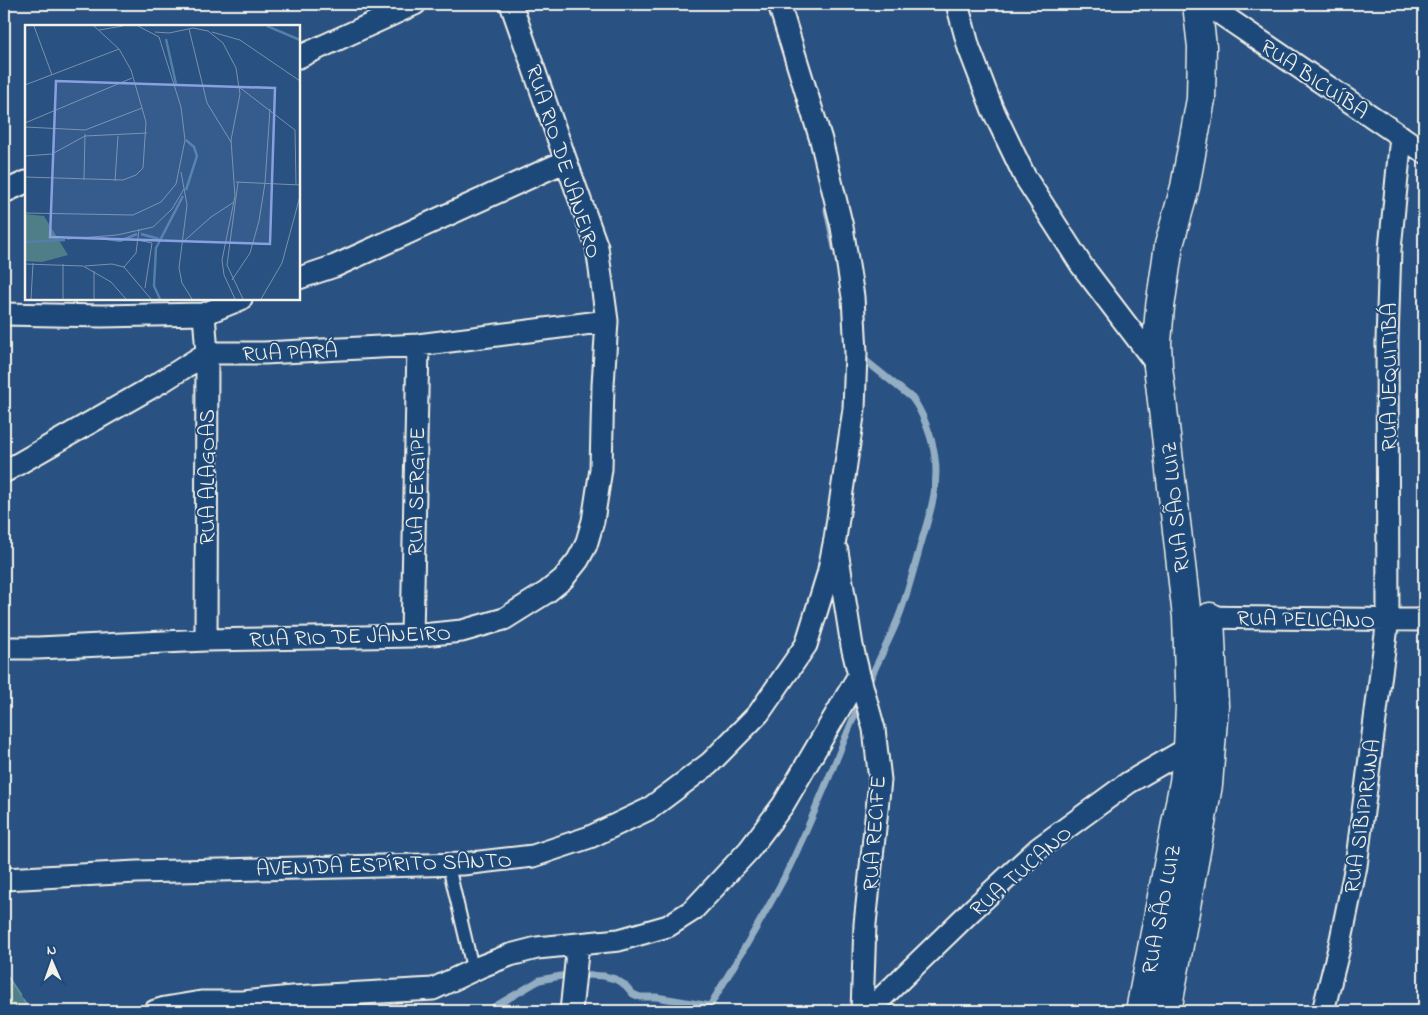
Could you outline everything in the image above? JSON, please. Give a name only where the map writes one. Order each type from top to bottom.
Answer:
[{"type":"street","points":[[300,57],[415,4]]},
{"type":"street","name":"RUA RIO DE JANEIRO","points":[[4,648],[206,640],[412,636],[462,631],[504,619],[547,592],[563,579],[578,560],[586,544],[593,521],[601,469],[607,322],[597,246],[512,4]]},
{"type":"street","name":"AVENIDA ESPÍRITO SANTO","points":[[4,879],[137,872],[463,864],[533,856],[590,837],[649,809],[710,763],[759,713],[806,645],[828,574],[836,538],[854,409],[856,353],[853,297],[842,227],[821,140],[778,4]]},
{"type":"street","points":[[957,4],[969,48],[988,100],[1025,177],[1082,266],[1158,366]]},
{"type":"street","name":"RUA SÃO LUIZ","points":[[1168,1011],[1208,785],[1214,706],[1158,366],[1157,342],[1169,245],[1185,187],[1201,99],[1202,48],[1197,4]]},
{"type":"street","name":"RUA BICUÍBA","points":[[1206,4],[1424,152]]},
{"type":"street","name":"RUA JEQUITIBÁ","points":[[1388,619],[1388,332],[1390,249],[1401,136]]},
{"type":"street","points":[[300,278],[335,266],[566,161]]},
{"type":"street","points":[[4,192],[25,182]]},
{"type":"street","points":[[4,314],[102,316],[204,314],[239,300]]},
{"type":"street","name":"RUA ALAGOAS","points":[[204,314],[207,353],[206,640]]},
{"type":"street","name":"RUA PARÁ","points":[[207,353],[264,353],[418,346],[607,322]]},
{"type":"street","name":"RUA SERGIPE","points":[[412,636],[418,346]]},
{"type":"street","points":[[4,472],[161,382],[207,353]]},
{"type":"street","name":"RUA RECIFE","points":[[836,538],[847,617],[858,675],[874,729],[880,780],[865,924],[862,1011]]},
{"type":"street","name":"RUA SÃO LUIZ","points":[[1140,1011],[1184,782],[1198,617]]},
{"type":"street","name":"RUA PELICANO","points":[[1198,617],[1424,620]]},
{"type":"street","name":"RUA SIBIPIRUNA","points":[[1323,1011],[1340,944],[1356,866],[1388,619]]},
{"type":"street","points":[[155,1011],[201,1002],[242,1002],[433,988],[510,955],[537,948],[619,940],[668,926],[693,910],[749,850],[784,805],[858,675]]},
{"type":"street","name":"RUA TUCANO","points":[[868,1011],[971,911],[1040,848],[1128,783],[1188,748]]},
{"type":"street","points":[[571,1011],[578,944]]},
{"type":"lane","points":[[448,864],[474,970]]},
{"type":"green space","points":[[4,972],[8,977],[30,1011],[4,1011]]},
{"type":"waterway","points":[[827,210],[835,248]]},
{"type":"waterway","points":[[860,356],[912,398],[924,418],[930,435],[936,468],[931,510],[905,598],[895,625],[867,686]]},
{"type":"waterway","points":[[709,1011],[710,1006],[795,856],[861,700]]},
{"type":"waterway","points":[[487,1011],[540,980],[561,976],[586,975],[615,979],[625,985],[633,994],[640,997],[656,997],[710,1006]]},
{"type":"waterway","points":[[290,1006],[324,1011]]}]
